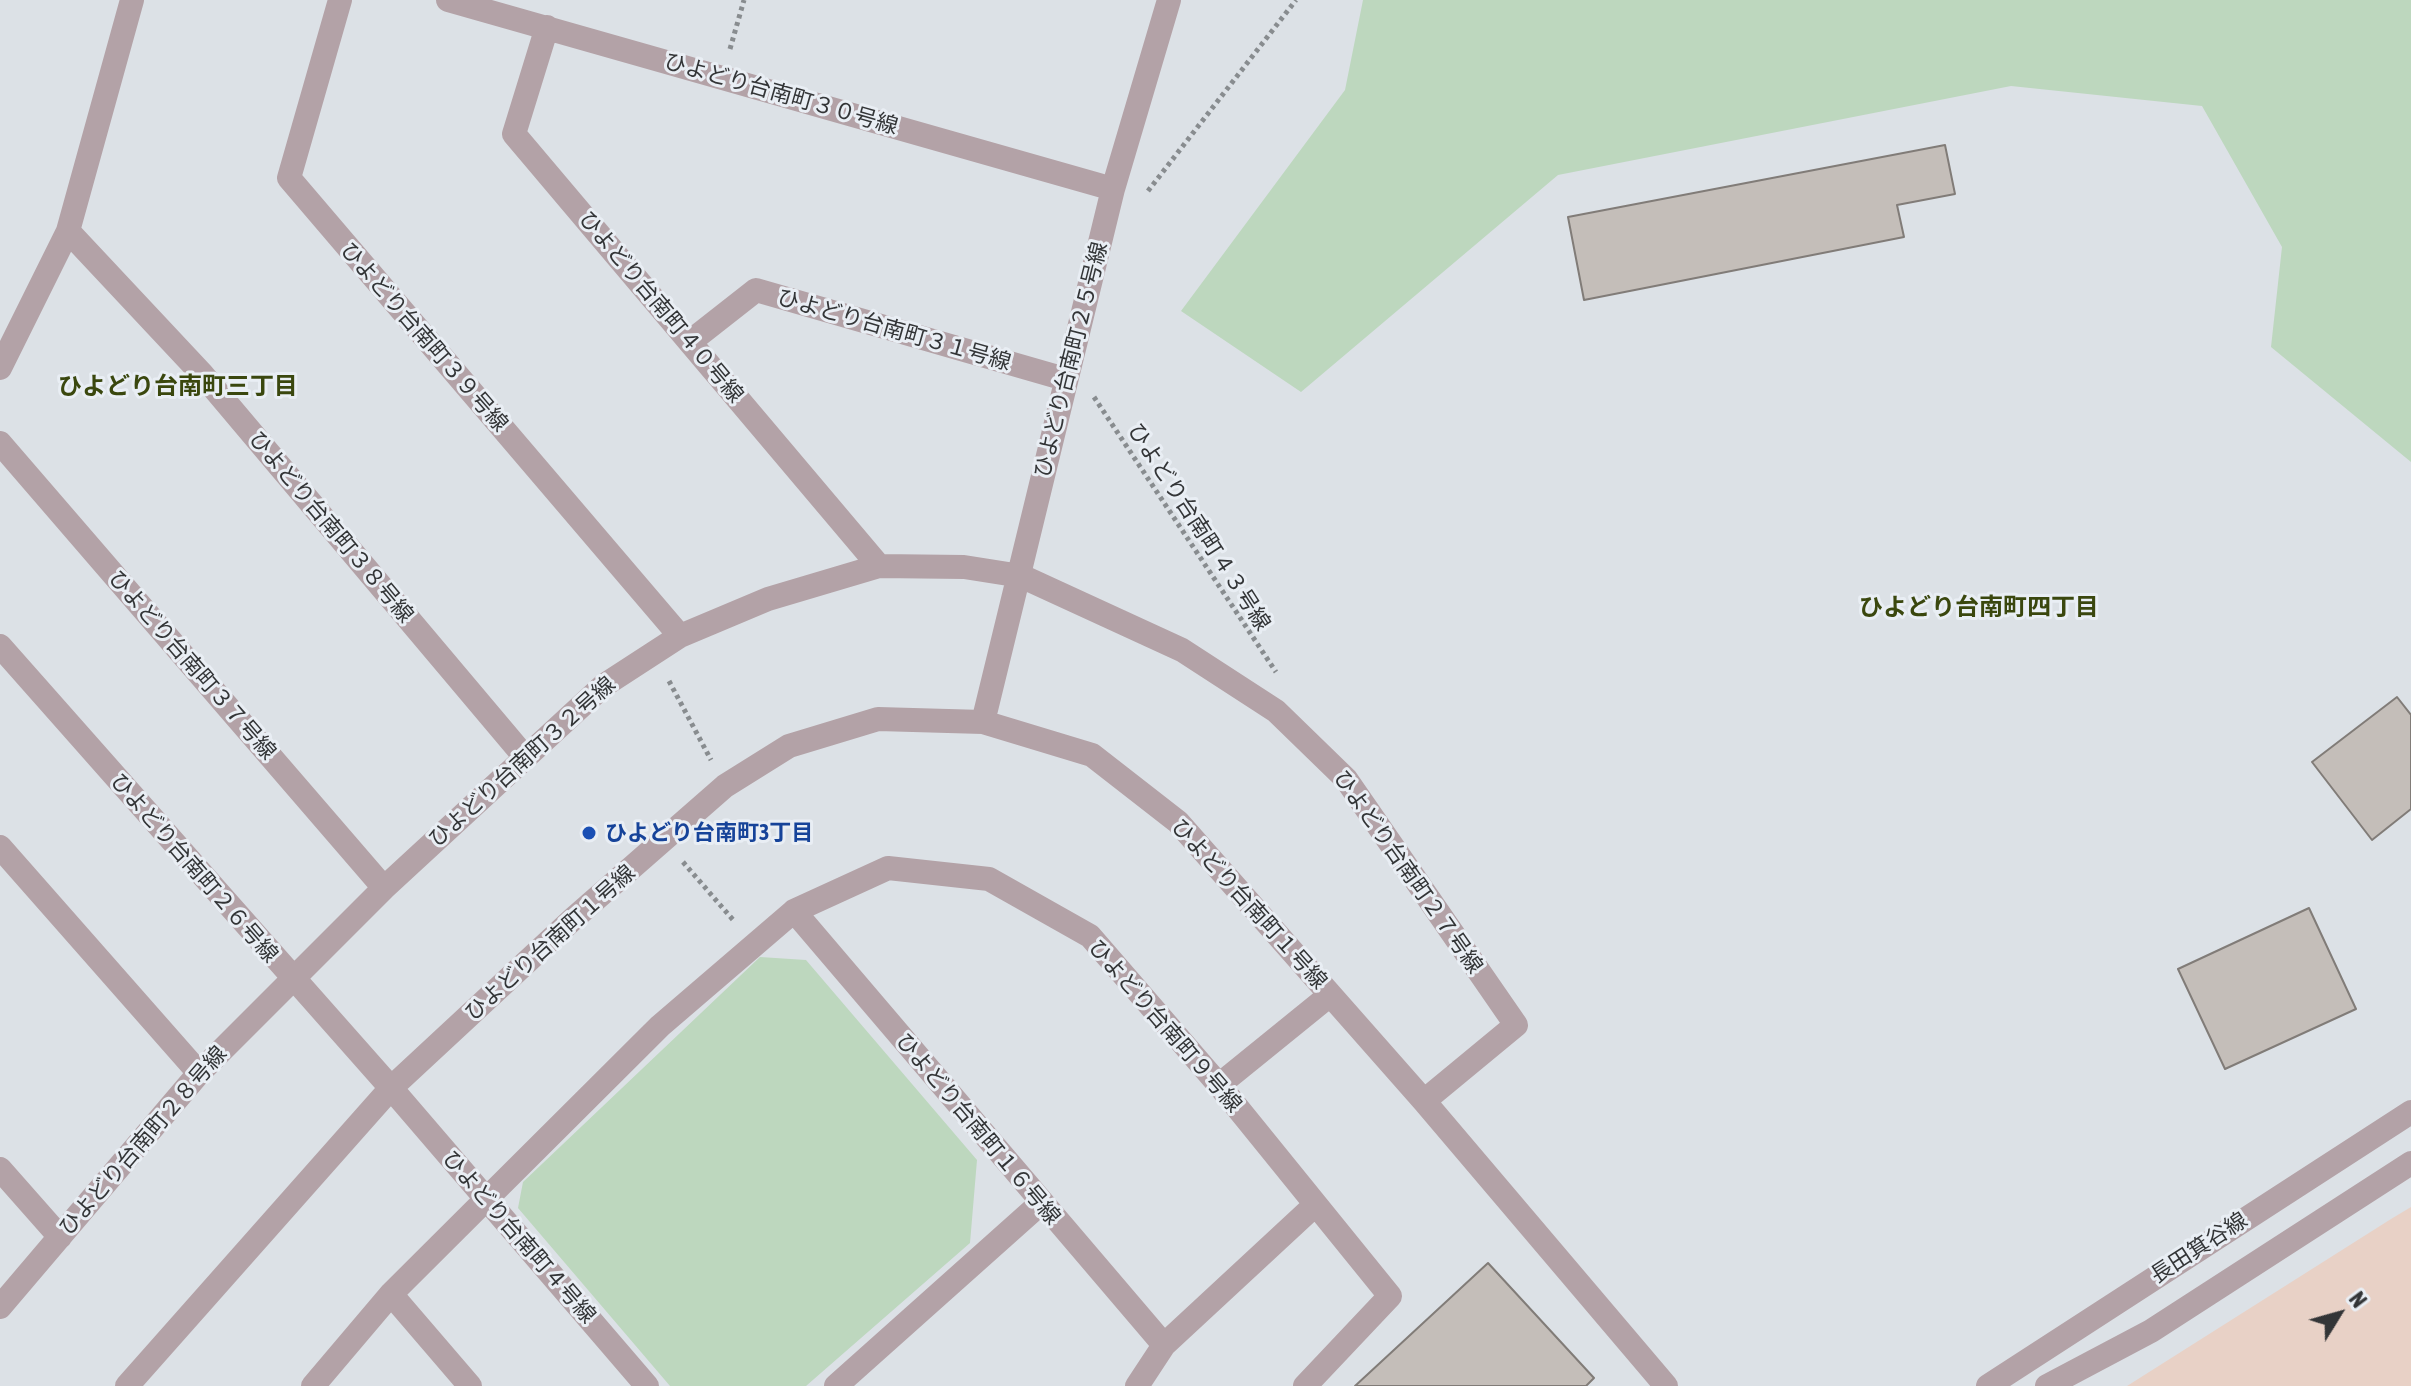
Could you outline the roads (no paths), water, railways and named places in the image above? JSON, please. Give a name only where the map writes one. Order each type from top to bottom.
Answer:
[{"type":"street","points":[[0,368],[68,231],[132,0]]},
{"type":"street","name":"ひよどり台南町３９号線","points":[[340,0],[289,178],[680,636]]},
{"type":"street","name":"ひよどり台南町３０号線","points":[[448,0],[1113,189]]},
{"type":"street","name":"ひよどり台南町２５号線","points":[[983,722],[1113,189],[1169,0]]},
{"type":"street","name":"ひよどり台南町４０号線","points":[[547,27],[514,134],[879,566]]},
{"type":"street","name":"ひよどり台南町３８号線","points":[[68,231],[202,374],[524,756]]},
{"type":"street","name":"ひよどり台南町３１号線","points":[[691,341],[756,290],[1067,369]]},
{"type":"street","name":"ひよどり台南町３７号線","points":[[0,443],[384,888]]},
{"type":"street","name":"ひよどり台南町３２号線","points":[[292,980],[524,756],[603,686],[680,636],[768,599],[879,566],[964,567],[1021,576]]},
{"type":"street","name":"ひよどり台南町２７号線","points":[[1021,576],[1182,650],[1283,718],[1346,779],[1516,1025],[1424,1101]]},
{"type":"street","name":"ひよどり台南町２６号線","points":[[0,646],[292,980],[391,1088]]},
{"type":"street","name":"ひよどり台南町１号線","points":[[127,1386],[391,1088],[664,840],[725,786],[789,746],[878,719],[983,722],[1092,755],[1166,813],[1424,1101],[1666,1386]]},
{"type":"street","points":[[0,847],[199,1073]]},
{"type":"street","name":"ひよどり台南町９号線","points":[[313,1386],[391,1294],[660,1026],[753,943],[794,911],[888,868],[989,879],[1090,936],[1219,1085],[1390,1296],[1305,1386]]},
{"type":"street","name":"ひよどり台南町１６号線","points":[[794,911],[1164,1345]]},
{"type":"street","name":"ひよどり台南町２８号線","points":[[0,1307],[199,1073],[292,980]]},
{"type":"street","points":[[1219,1085],[1330,995]]},
{"type":"street","name":"ひよどり台南町４号線","points":[[391,1088],[647,1386]]},
{"type":"street","name":"長田箕谷線","points":[[1988,1386],[2411,1112]]},
{"type":"street","name":"長田箕谷線","points":[[2047,1386],[2151,1331],[2411,1163]]},
{"type":"street","points":[[0,1169],[60,1237]]},
{"type":"street","points":[[836,1386],[1041,1203]]},
{"type":"street","points":[[1137,1386],[1164,1345],[1315,1205]]},
{"type":"street","points":[[391,1294],[470,1386]]},
{"type":"place","name":"ひよどり台南町3丁目","points":[[589,833]]},
{"type":"district","name":"ひよどり台南町三丁目","points":[[178,386]]},
{"type":"district","name":"ひよどり台南町四丁目","points":[[1979,607]]}]
